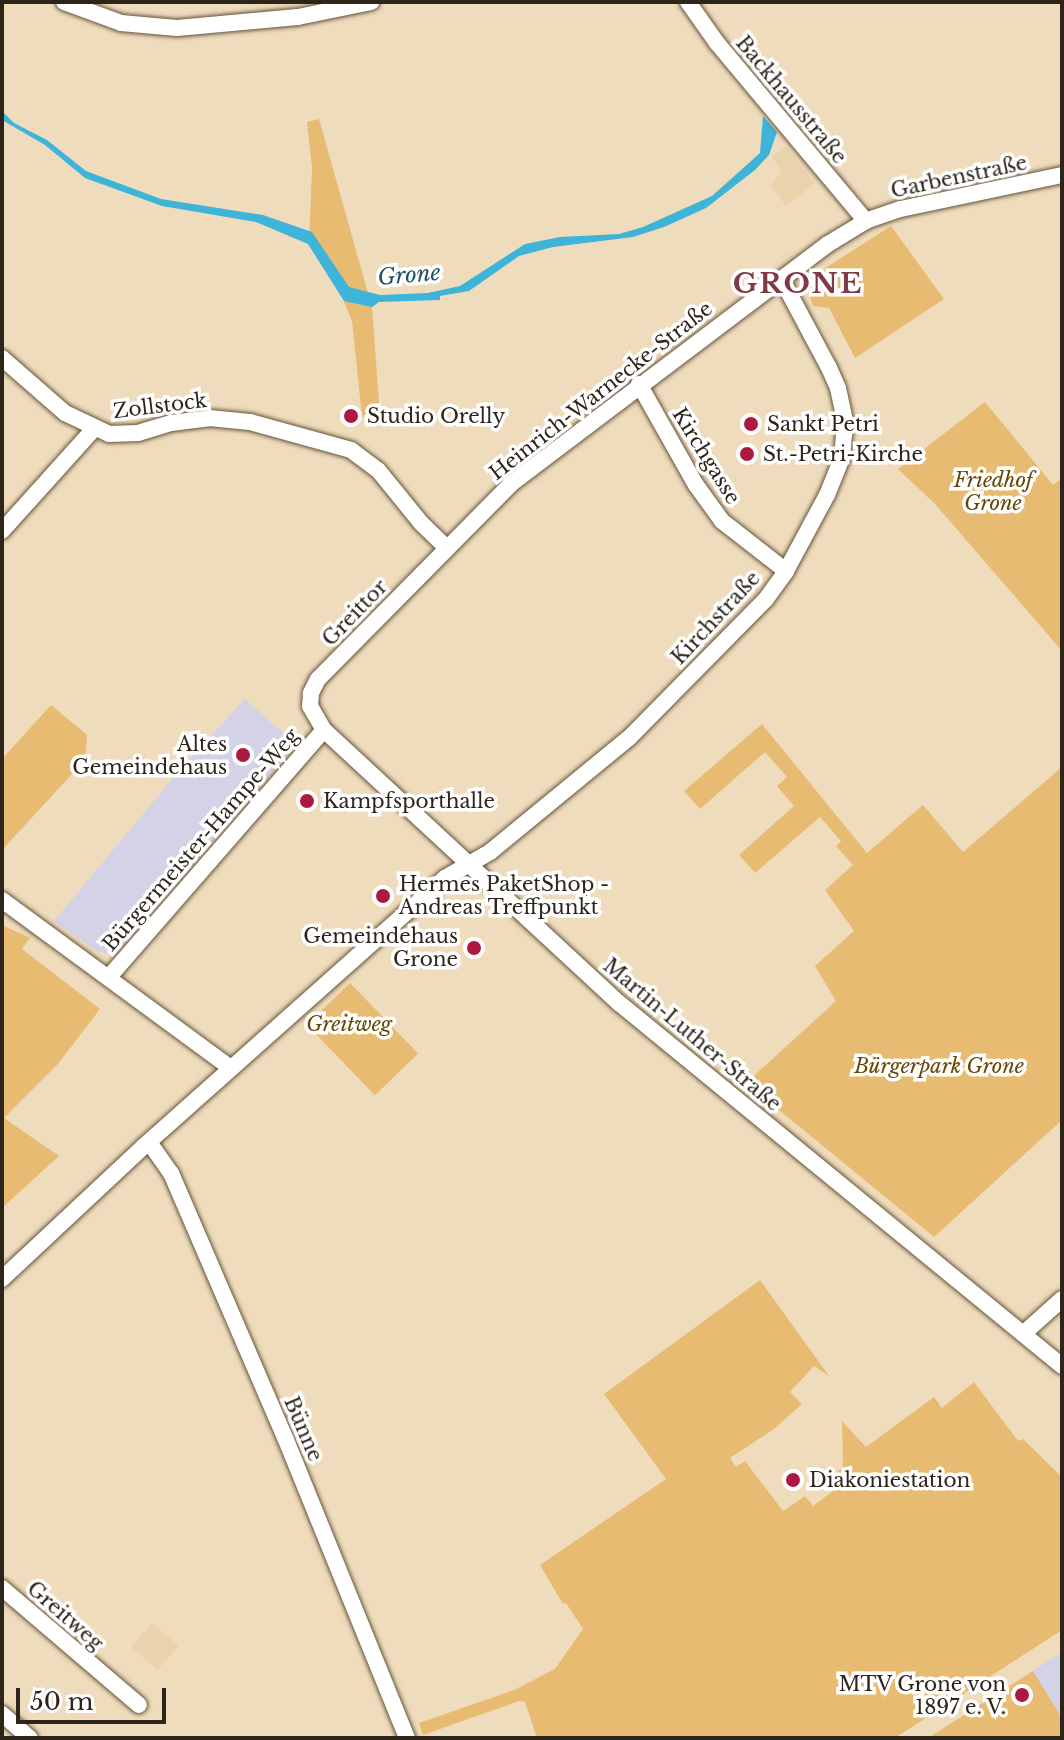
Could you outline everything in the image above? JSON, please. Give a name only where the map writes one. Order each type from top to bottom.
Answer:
[{"type":"street","points":[[64,2],[121,23],[177,28],[298,17],[371,2]]},
{"type":"street","name":"Backhausstraße","points":[[688,2],[717,43],[866,221]]},
{"type":"street","name":"Garbenstraße","points":[[866,221],[900,209],[1062,175]]},
{"type":"street","name":"Heinrich-Warnecke-Straße","points":[[447,548],[511,484],[639,384],[828,244],[866,221]]},
{"type":"street","name":"Kirchstraße","points":[[467,865],[490,852],[629,738],[766,599],[786,571],[842,458],[845,421],[838,388],[782,280]]},
{"type":"street","name":"Zollstock","points":[[2,358],[65,413],[94,429],[121,435],[209,418],[250,422],[323,440],[370,462],[447,548]]},
{"type":"street","name":"Kirchgasse","points":[[639,384],[717,514],[786,571]]},
{"type":"street","points":[[2,531],[94,429]]},
{"type":"street","name":"Greittor","points":[[319,723],[311,693],[318,679],[447,548]]},
{"type":"street","name":"Martin-Luther-Straße","points":[[319,723],[467,865],[619,1003],[1062,1366]]},
{"type":"street","name":"Bürgermeister-Hampe-Weg","points":[[109,977],[319,723]]},
{"type":"street","points":[[2,1279],[231,1068],[445,878],[467,865]]},
{"type":"street","points":[[2,900],[231,1068]]},
{"type":"street","name":"Bünne","points":[[149,1142],[171,1173],[268,1397],[407,1738]]},
{"type":"street","points":[[1023,1334],[1062,1299]]},
{"type":"street","name":"Greitweg","points":[[2,1588],[139,1705]]},
{"type":"street","points":[[2,1714],[30,1738]]},
{"type":"shaded area","points":[[786,146],[815,183],[786,206],[771,186],[782,171],[772,158]]},
{"type":"shaded area","points":[[245,699],[295,744],[121,949],[111,954],[98,952],[54,921],[183,766]]},
{"type":"shaded area","points":[[152,1623],[178,1646],[157,1670],[131,1647]]},
{"type":"shaded area","points":[[1062,1652],[1062,1718],[1033,1671]]},
{"type":"green space","points":[[319,119],[372,307],[380,416],[362,417],[352,321],[338,287],[309,245],[312,168],[307,122]]},
{"type":"green space","points":[[891,226],[944,299],[855,358],[829,308],[813,306],[809,292],[812,280],[819,272]]},
{"type":"green space","name":"Friedhof Grone","points":[[985,402],[1053,485],[1062,478],[1062,651],[935,504],[898,469]]},
{"type":"green space","points":[[51,705],[87,735],[85,760],[2,850],[2,759]]},
{"type":"green space","name":"Bürgerpark Grone","points":[[762,724],[867,853],[923,805],[963,852],[1062,767],[1062,1120],[934,1237],[746,1083],[836,1001],[815,966],[854,931],[825,890],[853,865],[836,846],[841,841],[820,817],[755,873],[739,855],[794,806],[777,786],[787,777],[765,752],[700,809],[684,791]]},
{"type":"green space","points":[[2,925],[30,938],[22,949],[100,1009],[58,1064],[4,1118],[59,1156],[2,1208]]},
{"type":"green space","name":"Greitweg","points":[[350,983],[418,1053],[375,1095],[307,1025]]},
{"type":"green space","points":[[760,1280],[829,1376],[814,1366],[790,1392],[802,1404],[774,1429],[730,1458],[736,1467],[745,1461],[783,1511],[805,1496],[813,1506],[833,1491],[826,1481],[843,1467],[842,1421],[866,1447],[934,1397],[942,1408],[974,1382],[1018,1441],[1023,1439],[1062,1477],[1062,1630],[895,1738],[537,1738],[525,1702],[519,1701],[423,1735],[419,1723],[514,1690],[555,1669],[583,1629],[566,1603],[563,1604],[540,1565],[666,1479],[604,1394]]},
{"type":"green space","name":"MTV Grone von 1897 e. V.","points":[[1033,1671],[1062,1718],[1062,1738],[928,1738]]},
{"type":"water","points":[[2,111],[14,123],[47,140],[86,171],[161,199],[263,215],[312,232],[349,287],[380,295],[428,293],[460,286],[525,244],[560,237],[619,234],[643,227],[712,196],[760,153],[763,116],[777,132],[769,155],[755,170],[706,208],[664,227],[633,237],[553,247],[519,256],[469,291],[440,296],[440,300],[379,302],[372,307],[344,301],[308,244],[256,222],[162,206],[85,178],[45,145],[2,120]]},
{"type":"place","name":"Studio Orelly","points":[[351,416]]},
{"type":"place","name":"Sankt Petri","points":[[751,424]]},
{"type":"place","name":"St.-Petri-Kirche","points":[[747,454]]},
{"type":"place","name":"Altes Gemeindehaus","points":[[243,755]]},
{"type":"place","name":"Kampfsporthalle","points":[[307,801]]},
{"type":"place","name":"Hermes PaketShop - Andreas Treffpunkt","points":[[383,896]]},
{"type":"place","name":"Gemeindehaus Grone","points":[[474,948]]},
{"type":"place","name":"Diakoniestation","points":[[793,1480]]},
{"type":"place","name":"MTV Grone von 1897 e. V.","points":[[1022,1695]]},
{"type":"district","name":"GRONE","points":[[798,284]]},
{"type":"water label","name":"Grone","points":[[409,275]]}]
